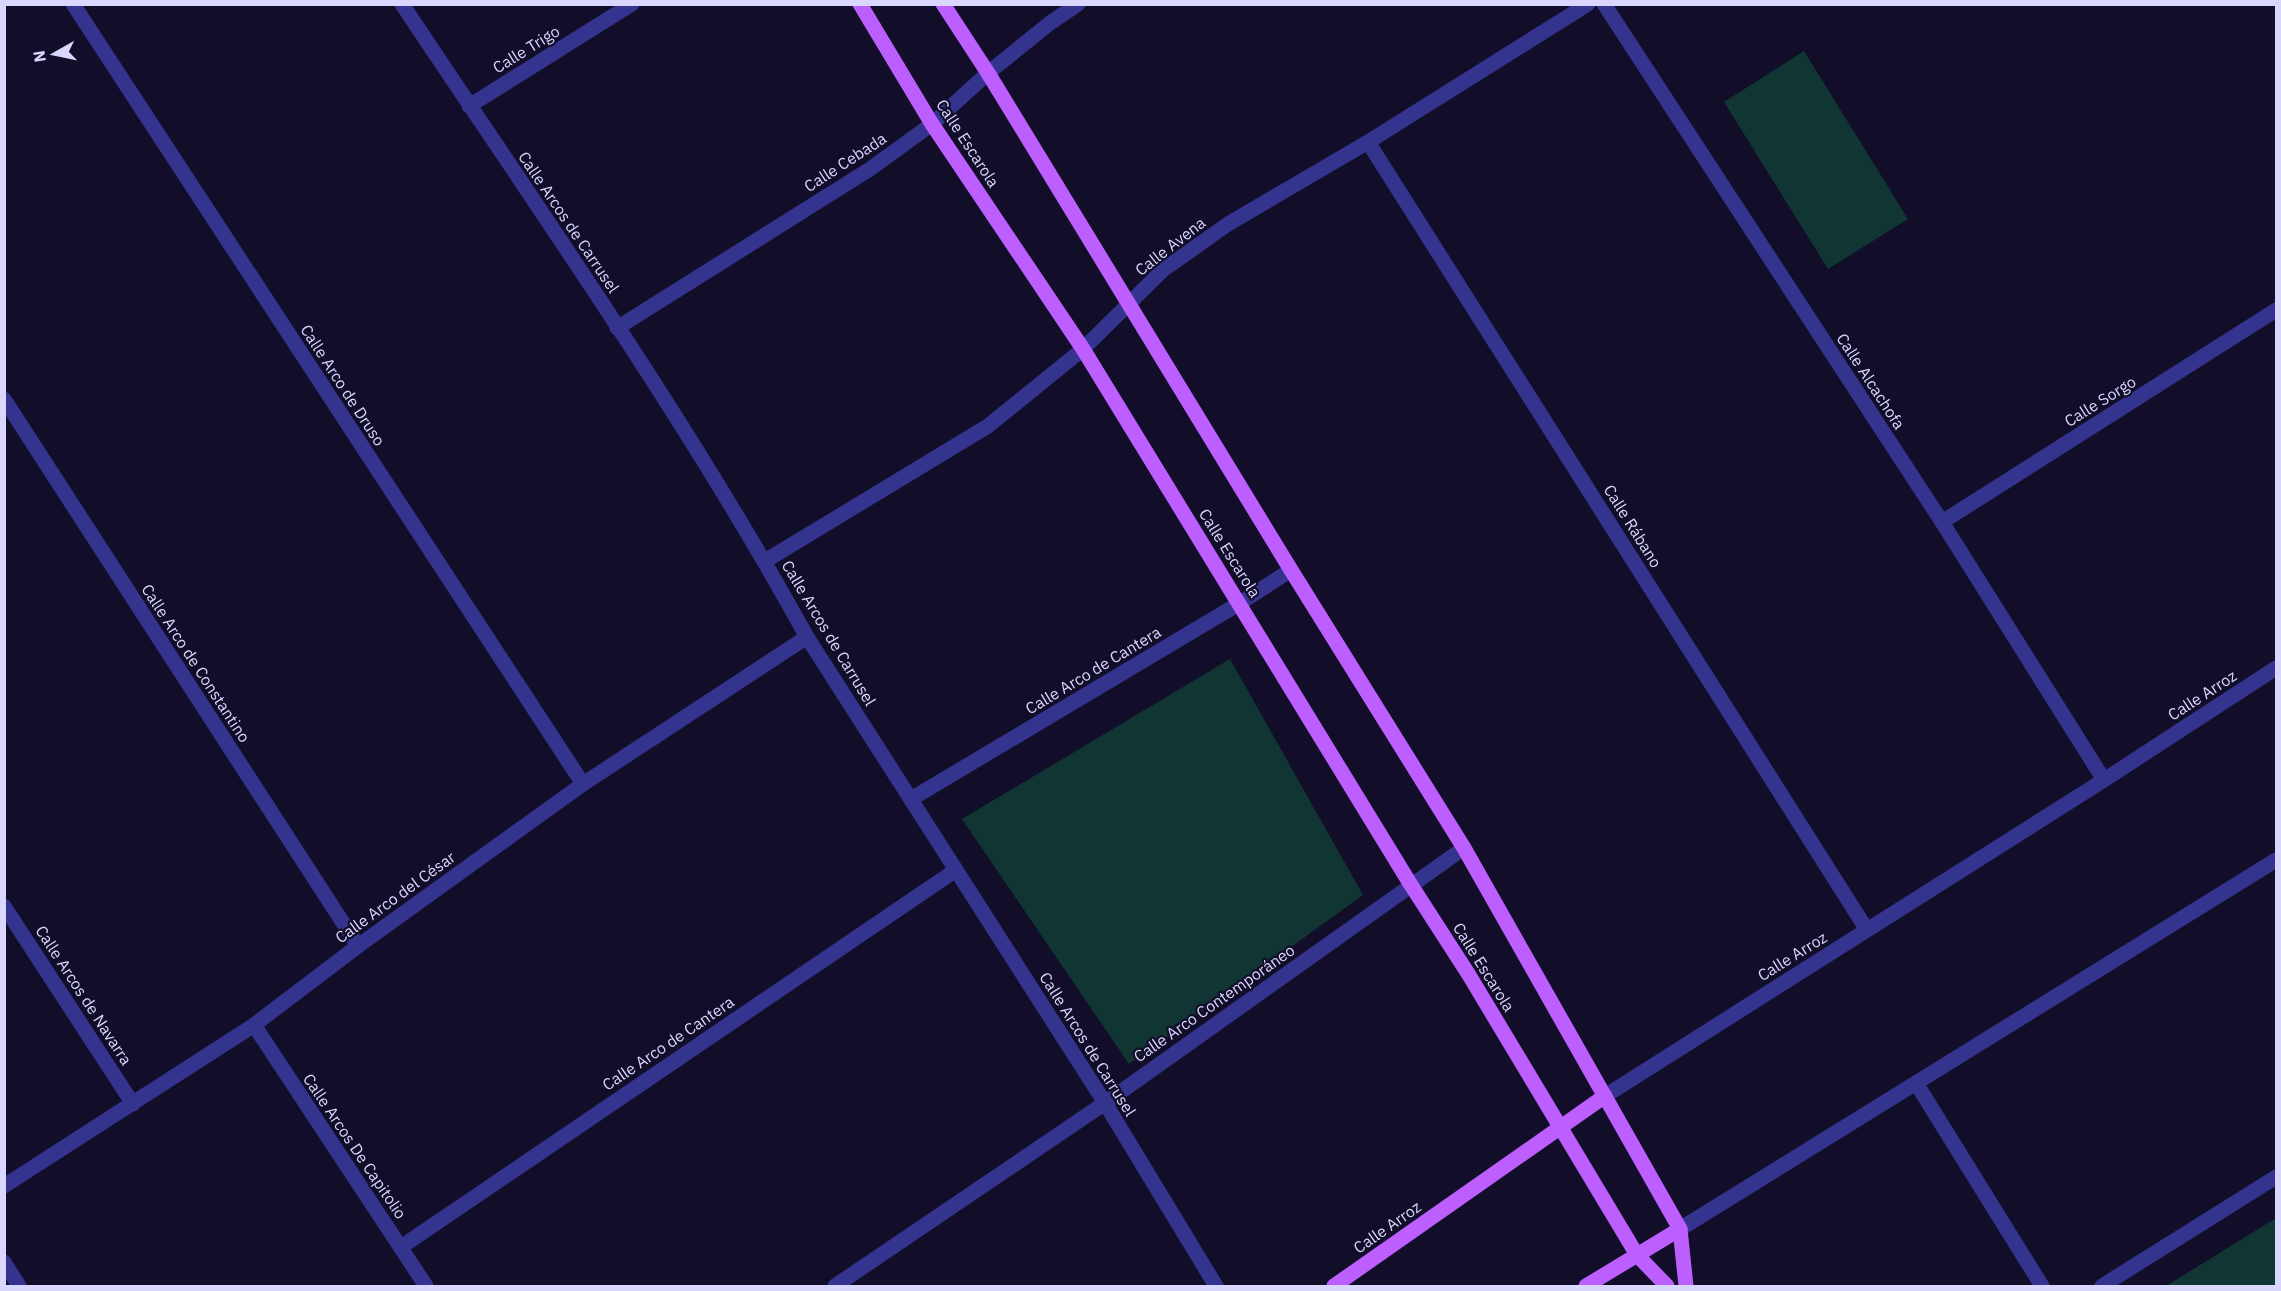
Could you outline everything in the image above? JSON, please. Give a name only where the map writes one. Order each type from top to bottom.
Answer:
[{"type":"main road","name":"Calle Escarola","points":[[860,4],[932,124],[1083,350],[1411,885],[1469,975],[1637,1255],[1667,1287]]},
{"type":"main road","points":[[943,4],[988,73],[1291,570],[1464,848],[1680,1229],[1686,1287]]},
{"type":"main road","name":"Calle Arroz","points":[[1334,1287],[1605,1096]]},
{"type":"main road","points":[[1586,1287],[1680,1229]]},
{"type":"street","name":"Calle Arco de Druso","points":[[73,4],[583,784]]},
{"type":"street","name":"Calle Arcos de Carrusel","points":[[402,4],[618,328],[765,561],[807,637],[1105,1103],[1216,1287]]},
{"type":"street","name":"Calle Trigo","points":[[469,106],[632,4]]},
{"type":"street","name":"Calle Cebada","points":[[618,328],[870,169],[932,124],[988,73],[1077,4]]},
{"type":"street","name":"Calle Avena","points":[[765,561],[988,426],[1083,350],[1163,270],[1228,224],[1368,142],[1588,4]]},
{"type":"street","name":"Calle Alcachofa","points":[[1604,4],[1942,522],[2104,780]]},
{"type":"street","name":"Calle Rábano","points":[[1368,142],[1867,930]]},
{"type":"street","name":"Calle Sorgo","points":[[1942,522],[2277,310]]},
{"type":"street","name":"Calle Arco de Constantino","points":[[4,399],[358,946]]},
{"type":"street","name":"Calle Arco de Cantera","points":[[911,799],[1240,603],[1291,570]]},
{"type":"street","name":"Calle Arco del César","points":[[4,1186],[254,1025],[358,946],[583,784],[807,637]]},
{"type":"street","name":"Calle Arroz","points":[[1605,1096],[2277,668]]},
{"type":"street","name":"Calle Arco Contemporáneo","points":[[835,1287],[1105,1103],[1464,848]]},
{"type":"street","points":[[1680,1229],[2277,860]]},
{"type":"street","name":"Calle Arco de Cantera","points":[[401,1247],[956,870]]},
{"type":"street","name":"Calle Arcos de Navarra","points":[[4,906],[134,1104]]},
{"type":"street","name":"Calle Arcos De Capitolio","points":[[254,1025],[426,1287]]},
{"type":"street","points":[[1916,1083],[2042,1287]]},
{"type":"street","points":[[2102,1287],[2277,1177]]},
{"type":"street","points":[[4,1262],[19,1287]]},
{"type":"green space","points":[[1804,51],[1908,219],[1828,269],[1724,102]]},
{"type":"green space","points":[[1230,659],[1363,895],[1129,1064],[962,819]]},
{"type":"green space","points":[[2276,1218],[2276,1286],[2166,1286]]}]
